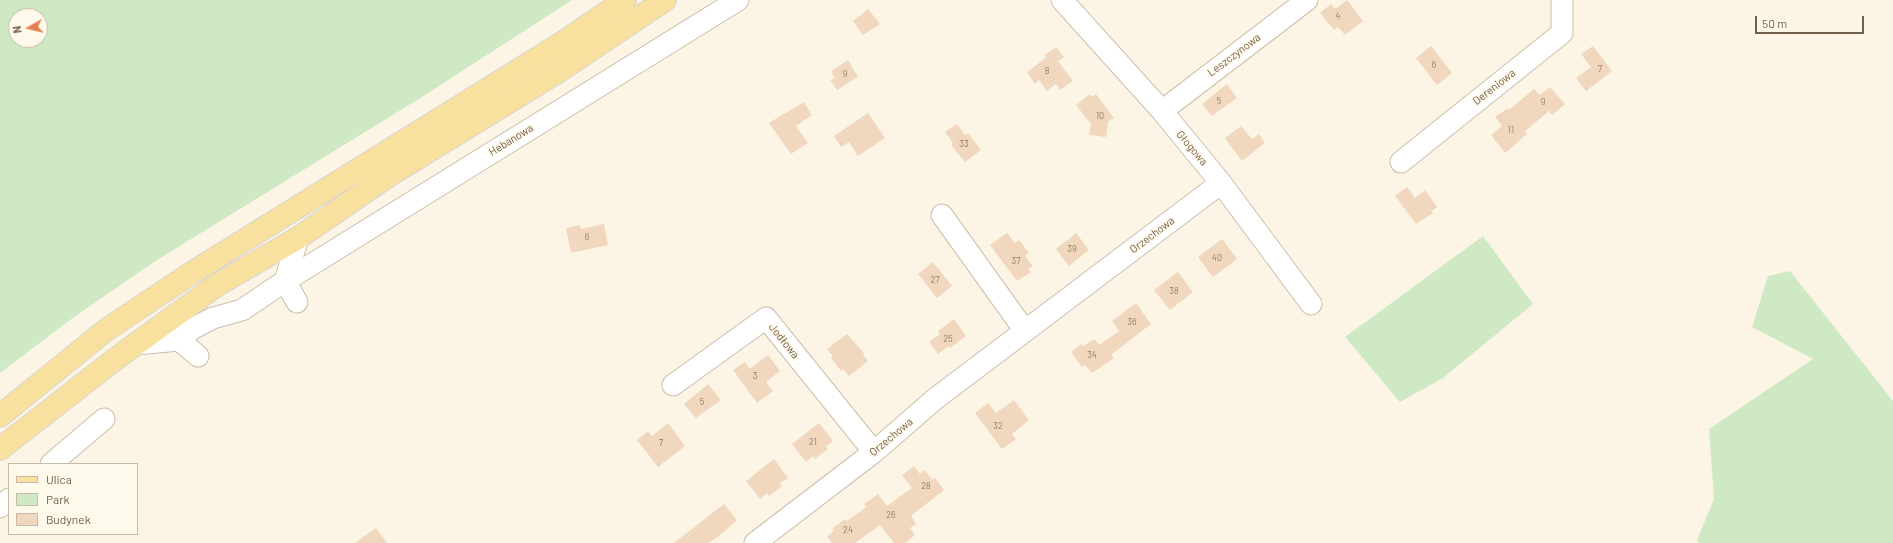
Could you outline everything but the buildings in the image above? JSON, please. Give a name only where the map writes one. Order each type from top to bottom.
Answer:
[{"type":"main road","points":[[0,416],[106,330],[190,274],[562,43],[625,0]]},
{"type":"main road","points":[[0,449],[136,344],[217,285],[298,238],[385,178],[559,71],[665,0]]},
{"type":"street","name":"Hebanowa","points":[[179,340],[192,329],[213,318],[242,310],[285,281],[738,0]]},
{"type":"street","name":"Głogowa","points":[[1062,0],[1162,111],[1221,183],[1311,304]]},
{"type":"street","name":"Leszczynowa","points":[[1162,111],[1307,0]]},
{"type":"street","name":"Dereniowa","points":[[1401,162],[1562,34],[1562,0]]},
{"type":"street","name":"Orzechowa","points":[[755,543],[874,452],[935,399],[1221,183]]},
{"type":"street","points":[[942,215],[1025,331]]},
{"type":"street","points":[[297,302],[285,281],[298,238]]},
{"type":"street","name":"Jodłowa","points":[[673,385],[766,318],[874,452]]},
{"type":"street","points":[[136,344],[179,340],[198,356]]},
{"type":"street","points":[[52,463],[104,419]]},
{"type":"street","points":[[0,507],[8,500]]},
{"type":"green space","points":[[0,0],[572,0],[422,97],[157,260],[74,317],[0,373]]},
{"type":"green space","points":[[1483,236],[1533,304],[1443,378],[1400,402],[1345,337]]},
{"type":"green space","points":[[1790,271],[1893,401],[1893,543],[1699,543],[1697,540],[1714,499],[1709,429],[1813,359],[1752,327],[1768,276]]}]
